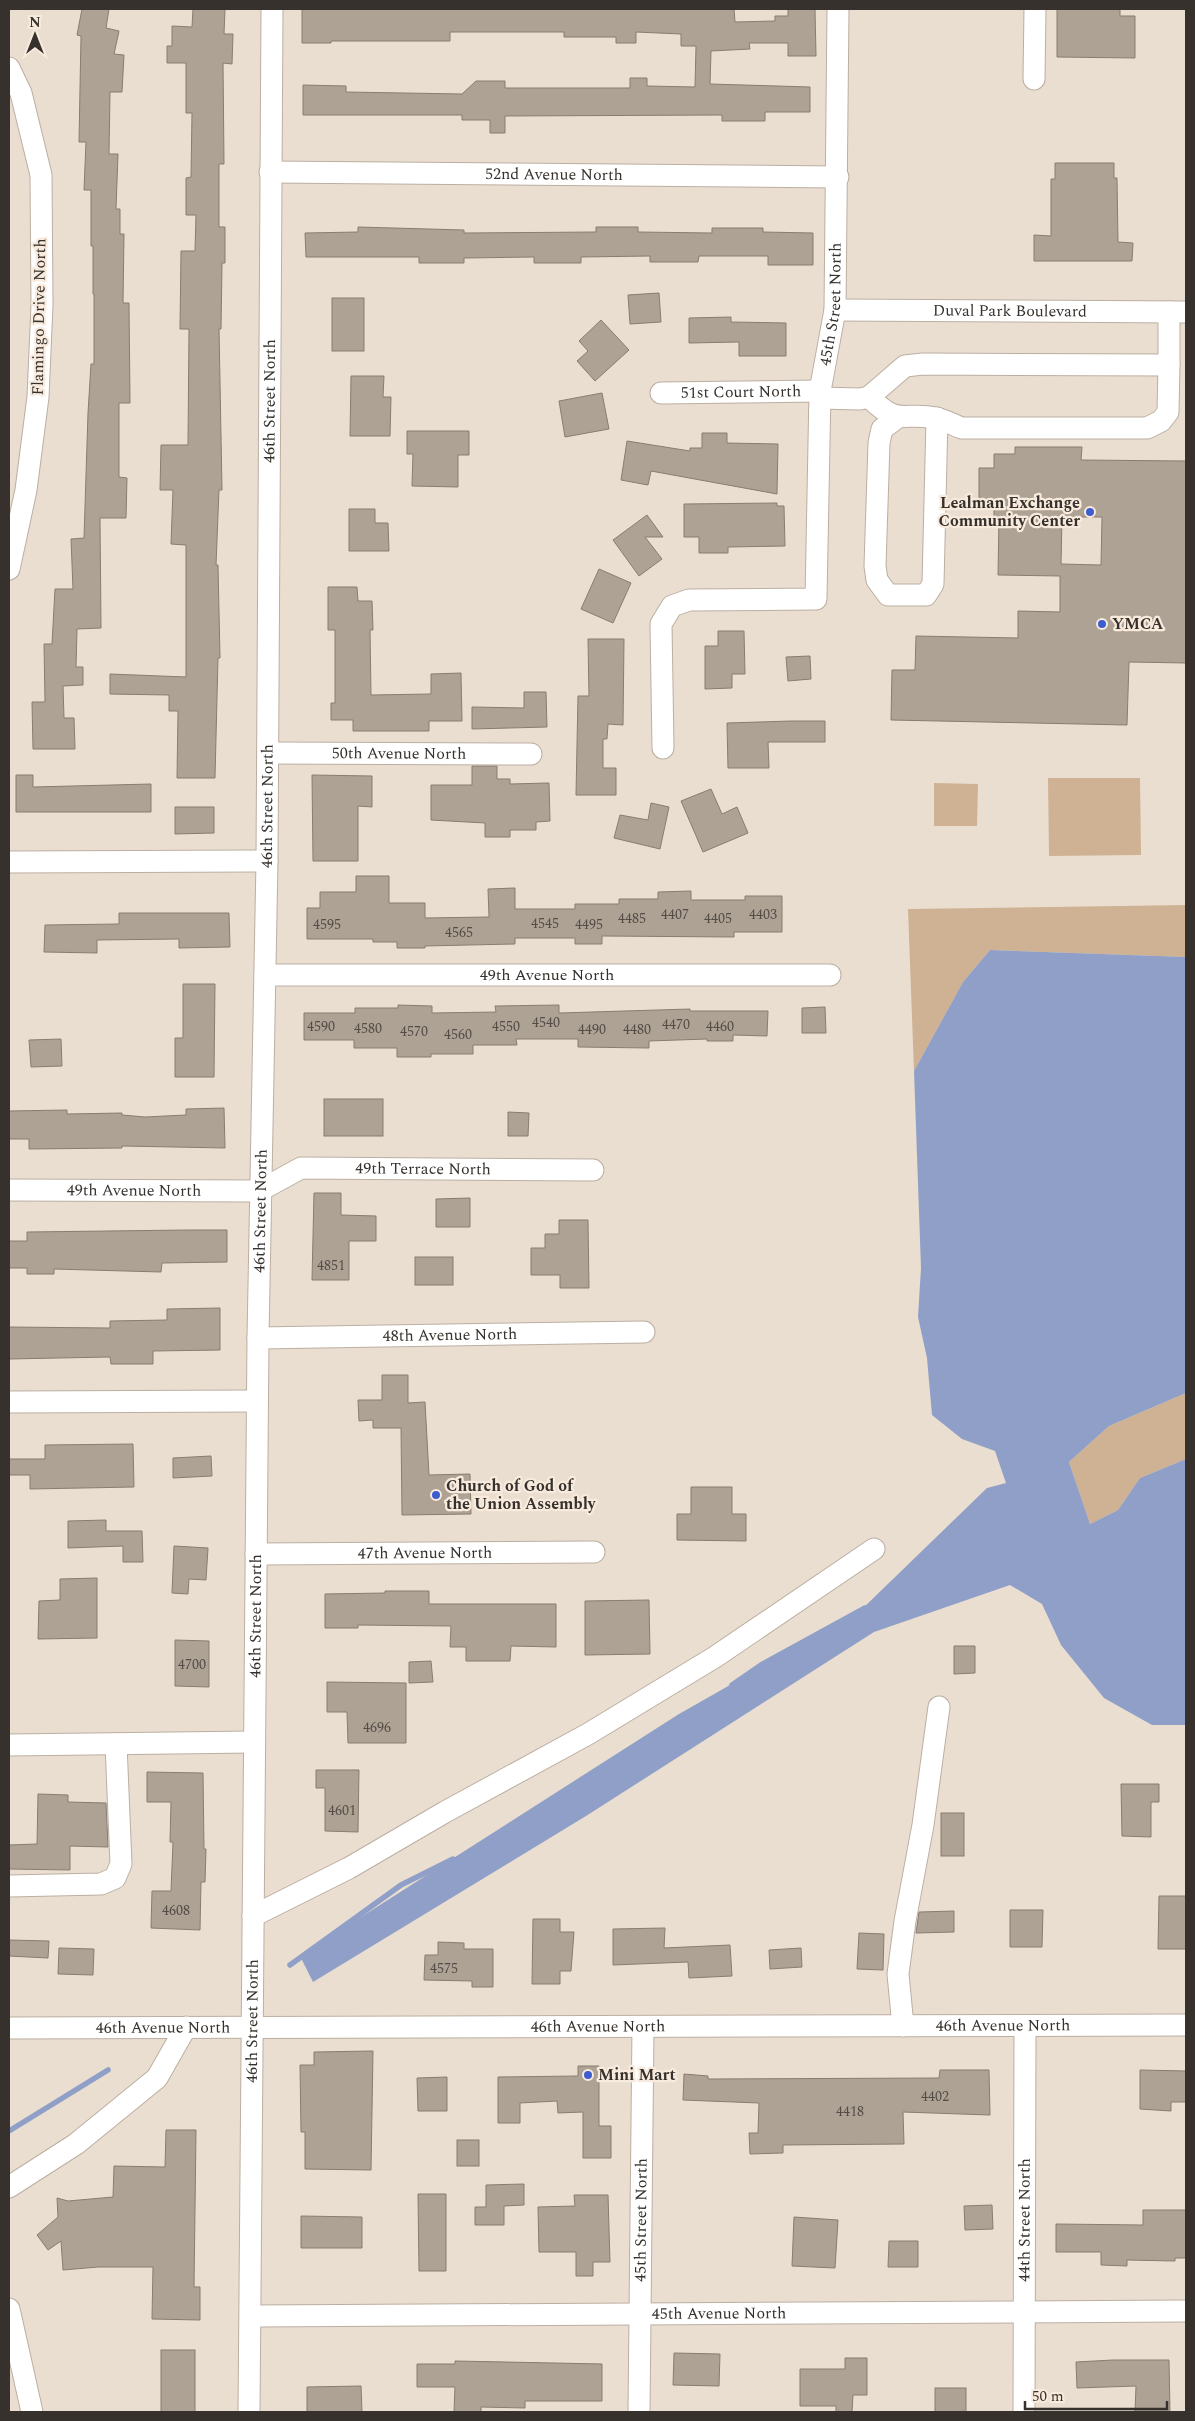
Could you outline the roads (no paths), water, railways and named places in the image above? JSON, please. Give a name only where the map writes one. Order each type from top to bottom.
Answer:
[{"type":"street","name":"46th Street North","points":[[249,2412],[259,1191],[267,860],[272,9]]},
{"type":"street","name":"45th Street North","points":[[663,748],[661,624],[672,606],[689,600],[816,599],[820,395],[835,310],[838,177],[838,9]]},
{"type":"street","points":[[1034,79],[1035,9]]},
{"type":"street","name":"Flamingo Drive North","points":[[9,68],[21,93],[41,175],[42,305],[38,397],[34,435],[26,490],[9,569]]},
{"type":"street","name":"52nd Avenue North","points":[[270,172],[838,177]]},
{"type":"street","name":"Duval Park Boulevard","points":[[835,310],[1178,312]]},
{"type":"street","points":[[1169,365],[923,364],[905,366],[878,392],[869,397],[880,408],[897,418],[937,418],[962,428],[1147,428],[1161,421],[1168,412],[1169,365],[1178,312]]},
{"type":"street","name":"51st Court North","points":[[661,393],[820,395],[860,399],[869,397]]},
{"type":"street","points":[[897,418],[882,429],[879,443],[875,566],[877,580],[888,595],[926,595],[933,584],[937,418]]},
{"type":"street","name":"50th Avenue North","points":[[268,754],[531,754]]},
{"type":"street","points":[[9,862],[267,860]]},
{"type":"street","name":"49th Avenue North","points":[[265,974],[830,975]]},
{"type":"street","name":"49th Terrace North","points":[[259,1191],[301,1168],[594,1170]]},
{"type":"street","name":"49th Avenue North","points":[[9,1190],[259,1191]]},
{"type":"street","name":"48th Avenue North","points":[[258,1338],[644,1332]]},
{"type":"street","points":[[9,1402],[257,1401]]},
{"type":"street","points":[[253,1916],[349,1868],[445,1812],[588,1734],[715,1657],[874,1549]]},
{"type":"street","name":"47th Avenue North","points":[[256,1554],[594,1552]]},
{"type":"street","points":[[903,2026],[898,1974],[904,1922],[923,1825],[939,1707]]},
{"type":"street","points":[[9,1745],[253,1742]]},
{"type":"street","points":[[9,1886],[101,1884],[115,1878],[121,1864],[116,1744]]},
{"type":"street","name":"46th Avenue North","points":[[9,2028],[1186,2025]]},
{"type":"street","name":"44th Street North","points":[[1024,2412],[1025,2026]]},
{"type":"street","points":[[9,2187],[76,2144],[157,2078],[186,2027]]},
{"type":"street","name":"45th Street North","points":[[639,2412],[643,2027]]},
{"type":"street","points":[[9,2309],[32,2412]]},
{"type":"street","name":"45th Avenue North","points":[[251,2316],[1186,2311]]},
{"type":"water","points":[[990,950],[1186,957],[1186,1393],[1109,1426],[1069,1462],[1090,1524],[1118,1510],[1140,1478],[1186,1459],[1186,1725],[1152,1725],[1104,1698],[1061,1645],[1042,1604],[1010,1585],[874,1632],[586,1816],[313,1982],[300,1956],[679,1714],[859,1612],[987,1488],[1006,1483],[995,1451],[962,1439],[932,1415],[927,1358],[918,1317],[921,1268],[914,1071],[963,982]]},
{"type":"waterway","points":[[732,1685],[761,1665],[865,1608]]},
{"type":"waterway","points":[[290,1965],[401,1885],[453,1859]]},
{"type":"waterway","points":[[9,2131],[108,2070]]},
{"type":"place","name":"Lealman Exchange Community Center","points":[[1090,512]]},
{"type":"place","name":"YMCA","points":[[1102,624]]},
{"type":"place","name":"Church of God of the Union Assembly","points":[[436,1495]]},
{"type":"place","name":"Mini Mart","points":[[588,2075]]}]
